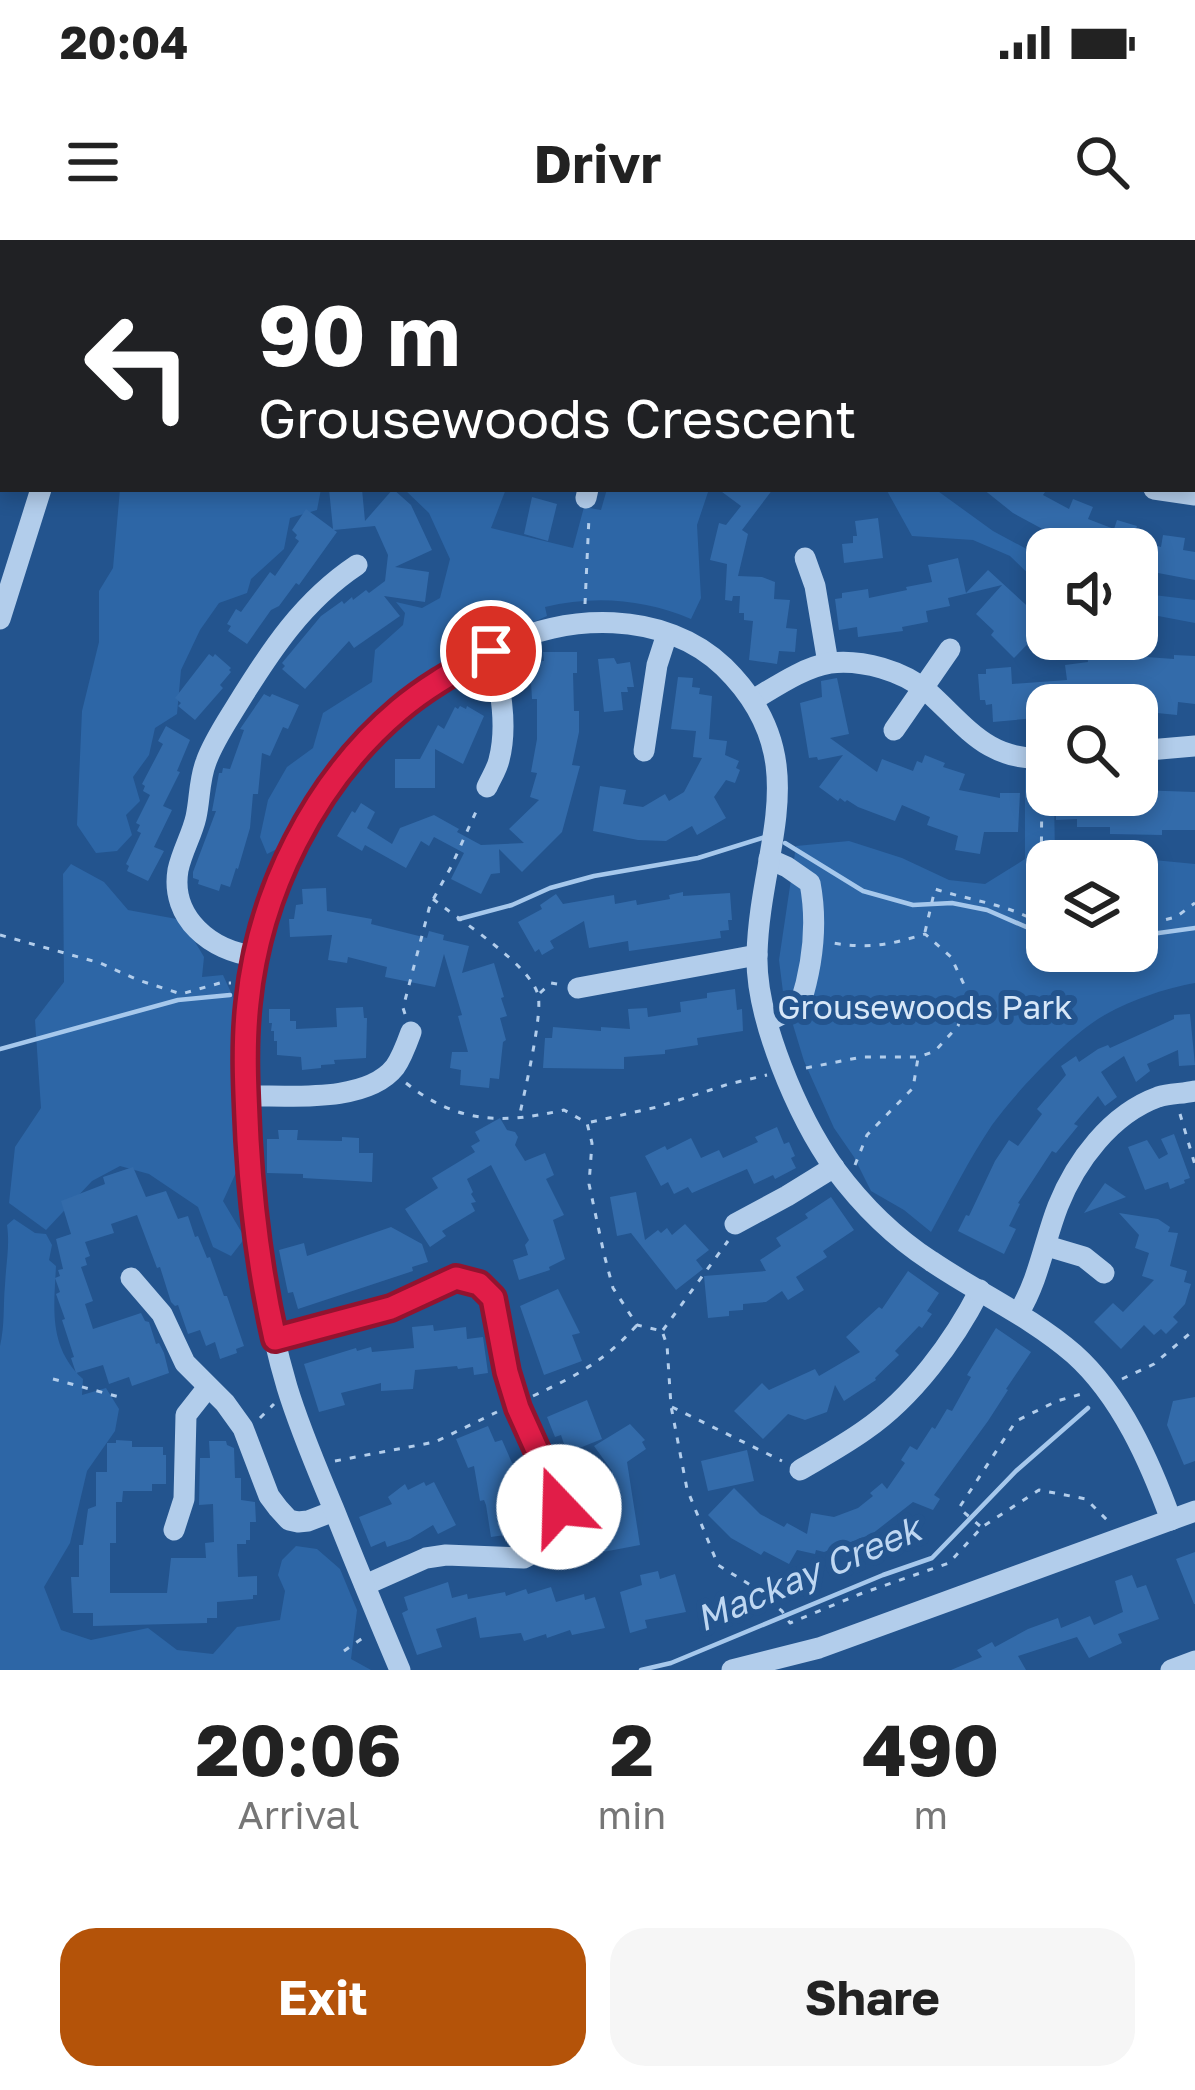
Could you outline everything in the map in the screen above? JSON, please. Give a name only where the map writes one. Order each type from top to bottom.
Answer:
[{"type":"street","points":[[0,619],[40,492]]},
{"type":"street","points":[[806,558],[828,663]]},
{"type":"street","points":[[255,956],[206,939],[182,907],[178,870],[197,813],[202,776],[207,757],[291,622],[357,565]]},
{"type":"street","points":[[400,1670],[315,1464],[275,1339],[251,1198],[245,1096],[247,1005],[255,956],[287,857],[349,763],[383,724],[422,691],[491,651],[541,630],[630,623],[667,634],[717,660],[753,700],[767,727],[778,767],[778,805],[757,956],[760,992],[794,1098],[840,1175],[894,1234],[932,1262],[1019,1312],[1079,1358],[1104,1388],[1142,1450],[1171,1520]]},
{"type":"street","points":[[644,751],[657,665],[667,634]]},
{"type":"street","points":[[894,730],[950,649]]},
{"type":"street","points":[[487,787],[500,760],[502,727],[491,651]]},
{"type":"street","points":[[753,700],[828,663],[881,668],[924,688],[985,745],[1026,757]]},
{"type":"street","points":[[1158,749],[1195,746]]},
{"type":"street","points":[[768,1021],[800,1005],[810,973],[815,911],[810,883],[769,860]]},
{"type":"street","points":[[578,988],[757,956]]},
{"type":"street","points":[[245,1096],[328,1095],[365,1088],[391,1071],[411,1032]]},
{"type":"street","points":[[1019,1312],[1076,1168],[1130,1113],[1153,1099],[1186,1095]]},
{"type":"street","points":[[735,1224],[840,1175]]},
{"type":"street","points":[[1046,1246],[1084,1257],[1104,1273]]},
{"type":"street","points":[[131,1278],[162,1314],[185,1363],[225,1403],[245,1433],[269,1496],[289,1520],[308,1521],[334,1510]]},
{"type":"street","points":[[275,1339],[391,1308],[456,1278],[479,1284],[493,1298],[517,1404],[559,1507],[553,1535],[543,1548],[524,1558],[426,1558],[364,1585]]},
{"type":"street","points":[[800,1470],[867,1430],[909,1392],[980,1290]]},
{"type":"street","points":[[174,1530],[184,1499],[186,1415],[208,1387]]},
{"type":"street","points":[[732,1670],[819,1648],[1195,1511]]},
{"type":"street","points":[[1172,1670],[1195,1661]]},
{"type":"path","points":[[585,623],[587,494]]},
{"type":"path","points":[[411,1032],[403,1008],[433,899],[487,787]]},
{"type":"path","points":[[925,934],[934,889],[1026,914]]},
{"type":"path","points":[[433,899],[515,962],[538,994],[538,1019],[519,1120]]},
{"type":"path","points":[[1158,922],[1176,917],[1195,903]]},
{"type":"path","points":[[814,940],[882,947],[925,934]]},
{"type":"path","points":[[391,1071],[432,1103],[458,1113],[519,1120],[564,1110],[587,1123],[785,1072],[862,1057],[919,1057],[935,1051],[958,1027],[968,993],[951,956],[925,934]]},
{"type":"path","points":[[0,935],[100,963],[181,994],[220,983],[251,983]]},
{"type":"path","points":[[538,994],[550,983],[578,988]]},
{"type":"path","points":[[840,1175],[867,1135],[913,1088],[919,1057]]},
{"type":"path","points":[[1186,1095],[1195,1165]]},
{"type":"path","points":[[587,1123],[592,1143],[590,1184],[613,1288],[638,1325],[662,1331]]},
{"type":"path","points":[[662,1331],[725,1247],[735,1224]]},
{"type":"path","points":[[315,1464],[435,1442],[583,1374],[638,1325]]},
{"type":"path","points":[[982,1527],[959,1508],[1016,1420],[1154,1364],[1195,1329]]},
{"type":"path","points":[[662,1331],[687,1489],[718,1565],[752,1586],[790,1623],[949,1563],[982,1527],[1040,1490],[1086,1499],[1124,1537]]},
{"type":"path","points":[[53,1379],[123,1398]]},
{"type":"path","points":[[245,1433],[288,1390]]},
{"type":"path","points":[[673,1409],[800,1470]]},
{"type":"path","points":[[344,1651],[381,1625]]},
{"type":"green space","points":[[120,492],[320,492],[317,510],[290,518],[284,549],[251,579],[247,593],[219,603],[200,630],[181,670],[177,714],[155,728],[149,755],[133,777],[140,801],[126,815],[132,835],[117,851],[96,853],[77,825],[82,711],[99,642],[99,591],[113,568]]},
{"type":"green space","points":[[407,492],[505,492],[491,528],[573,548],[584,507],[601,510],[606,492],[708,492],[697,525],[701,598],[691,619],[637,603],[582,601],[545,607],[547,616],[505,635],[462,629],[456,657],[412,689],[285,845],[267,854],[260,837],[268,800],[287,767],[313,748],[323,713],[372,682],[375,650],[403,625],[405,613],[396,602],[422,608],[440,598],[450,559],[429,513]]},
{"type":"green space","points":[[888,492],[939,492],[1026,549],[1026,572],[1010,556],[973,540],[912,536]]},
{"type":"green space","points":[[1158,596],[1195,600],[1195,623],[1158,616]]},
{"type":"green space","name":"Grousewoods Park","points":[[1026,770],[1026,816],[1054,816],[1055,840],[1026,840],[1026,972],[1158,972],[1158,860],[1195,864],[1195,983],[1145,996],[1109,1013],[1056,1054],[992,1125],[931,1232],[871,1191],[834,1128],[804,1061],[783,992],[779,960],[796,846],[849,841],[949,880],[985,884],[1025,859]]},
{"type":"green space","points":[[71,864],[104,882],[128,910],[182,920],[204,957],[202,977],[223,975],[239,1010],[234,1035],[240,1055],[239,1166],[223,1201],[245,1238],[231,1256],[213,1247],[198,1207],[149,1174],[120,1166],[92,1181],[46,1230],[9,1203],[15,1147],[41,1108],[35,1020],[64,982],[63,874]]},
{"type":"green space","points":[[14,1219],[35,1233],[46,1234],[52,1245],[49,1260],[56,1266],[56,1326],[64,1354],[83,1379],[82,1395],[106,1388],[119,1409],[115,1431],[87,1471],[70,1543],[44,1587],[61,1630],[91,1640],[148,1628],[177,1650],[213,1654],[237,1627],[280,1620],[285,1591],[278,1575],[282,1560],[296,1546],[317,1549],[340,1569],[357,1610],[351,1659],[371,1670],[0,1670],[0,1346],[7,1225]]},
{"type":"building","points":[[329,492],[362,492],[365,521],[390,492],[396,492],[411,505],[432,550],[395,567],[429,572],[425,602],[384,596],[400,616],[354,648],[349,641],[305,689],[282,669],[282,663],[321,616],[385,581],[388,555],[375,526],[334,530],[337,532],[299,585],[271,610],[247,644],[228,631],[231,626],[227,624],[270,572],[275,576],[299,541],[292,530],[306,509],[333,529]]},
{"type":"building","points":[[722,492],[771,492],[742,530],[748,534],[738,576],[775,582],[774,599],[790,600],[786,628],[797,629],[795,652],[779,651],[777,664],[749,660],[753,621],[739,613],[740,596],[725,600],[727,564],[710,560],[719,523],[726,525],[741,506]]},
{"type":"building","points":[[987,492],[1045,492],[1043,495],[1069,509],[1073,499],[1093,507],[1088,519],[1111,528],[1041,528]]},
{"type":"building","points":[[532,497],[557,504],[548,541],[524,534]]},
{"type":"building","points":[[878,518],[883,558],[844,563],[842,544],[853,543],[857,536],[855,521]]},
{"type":"building","points":[[1117,520],[1136,528],[1114,528]]},
{"type":"building","points":[[1163,535],[1185,538],[1183,550],[1195,552],[1195,580],[1158,573]]},
{"type":"building","points":[[958,558],[966,593],[988,570],[1026,605],[1026,646],[1014,658],[976,614],[1002,585],[948,598],[950,606],[926,611],[928,622],[902,627],[903,631],[858,637],[857,627],[839,630],[835,599],[842,598],[842,593],[868,589],[869,598],[932,582],[928,565]]},
{"type":"building","points":[[543,652],[577,652],[577,673],[573,673],[579,732],[572,765],[580,766],[562,832],[522,872],[499,849],[500,873],[491,874],[481,894],[451,879],[464,853],[434,837],[429,846],[421,841],[406,868],[365,845],[362,851],[337,836],[361,803],[375,812],[367,828],[392,844],[400,828],[434,815],[481,845],[524,843],[509,829],[539,800],[530,797],[537,773],[531,772],[537,699],[532,699],[531,682],[527,682],[526,661],[544,661]]},
{"type":"building","points":[[209,654],[215,654],[231,672],[195,720],[175,698]]},
{"type":"building","points":[[1195,656],[1195,704],[1178,702],[1177,715],[1158,713],[1158,684],[1026,684],[1026,719],[993,722],[992,704],[980,700],[978,674],[986,674],[986,669],[1011,667],[1012,684],[1067,680],[1065,665]]},
{"type":"building","points":[[614,658],[617,664],[630,662],[634,687],[621,692],[623,710],[604,712],[598,659]]},
{"type":"building","points":[[678,677],[693,678],[692,687],[700,688],[699,694],[712,696],[709,739],[727,741],[725,755],[739,761],[735,783],[726,780],[714,797],[726,818],[697,835],[692,826],[666,841],[593,831],[600,786],[626,790],[623,804],[643,807],[665,794],[669,801],[684,792],[702,758],[693,757],[696,731],[671,729]]},
{"type":"building","points":[[837,678],[849,734],[830,738],[877,772],[882,759],[913,771],[925,755],[965,774],[959,790],[1000,798],[1000,793],[1020,793],[1018,832],[984,832],[980,854],[955,850],[958,836],[927,825],[930,817],[902,805],[895,821],[847,800],[838,801],[819,787],[843,755],[809,758],[800,703],[822,697],[821,681]]},
{"type":"building","points":[[264,694],[299,705],[270,756],[262,753],[258,794],[253,794],[250,828],[238,869],[230,887],[221,884],[219,891],[198,884],[193,872],[216,811],[212,811],[219,773],[230,769],[244,730],[240,729]]},
{"type":"building","points":[[460,706],[484,716],[463,764],[435,749],[435,788],[395,788],[395,759],[420,759],[438,725],[444,729]]},
{"type":"building","points":[[166,726],[190,740],[163,806],[172,810],[154,847],[164,851],[148,881],[127,871],[126,864],[141,833],[136,823],[150,795],[142,784],[163,744],[158,741]]},
{"type":"building","points":[[1158,791],[1195,792],[1195,830],[1110,834],[1110,827],[1077,827],[1077,819],[1056,820],[1056,816],[1158,816]]},
{"type":"building","points":[[326,888],[327,911],[372,919],[371,924],[427,938],[429,931],[469,946],[462,973],[494,963],[507,1016],[500,1018],[506,1040],[499,1079],[490,1078],[489,1088],[460,1085],[461,1070],[450,1068],[452,1052],[468,1052],[444,954],[435,987],[385,977],[387,967],[348,957],[347,963],[328,960],[332,935],[290,937],[289,919],[294,919],[296,905],[303,904],[302,889]]},
{"type":"building","points":[[683,892],[683,896],[730,893],[732,920],[728,920],[729,930],[720,931],[721,938],[629,951],[628,941],[589,948],[584,921],[550,941],[554,948],[542,955],[539,949],[535,952],[518,922],[542,909],[540,905],[556,894],[563,904],[614,895],[615,904],[636,900],[637,905]]},
{"type":"building","points":[[735,989],[743,1031],[697,1038],[698,1045],[665,1050],[665,1054],[624,1057],[624,1069],[543,1068],[545,1038],[552,1038],[553,1027],[630,1029],[628,1009],[647,1008],[648,1017],[681,1012],[680,1002]]},
{"type":"building","points":[[363,1007],[366,1058],[334,1060],[335,1064],[302,1070],[301,1057],[277,1055],[269,1009],[290,1009],[296,1029],[337,1027],[336,1008]]},
{"type":"building","points":[[1190,1014],[1195,1065],[1179,1066],[1178,1050],[1147,1064],[1150,1071],[1136,1082],[1124,1056],[1101,1072],[1117,1097],[1105,1106],[1098,1096],[1056,1153],[1052,1151],[1018,1203],[1009,1226],[1016,1229],[1004,1254],[958,1231],[1009,1140],[1018,1146],[1042,1114],[1037,1109],[1066,1075],[1061,1066],[1076,1056],[1079,1062],[1174,1015]]},
{"type":"building","points":[[500,1118],[518,1137],[515,1145],[525,1161],[545,1153],[554,1175],[546,1179],[564,1215],[553,1220],[565,1259],[550,1270],[519,1280],[513,1260],[528,1255],[525,1245],[529,1240],[491,1165],[467,1179],[475,1211],[442,1231],[446,1236],[430,1247],[405,1209],[438,1188],[432,1178],[475,1152],[471,1146],[480,1141],[475,1132]]},
{"type":"building","points":[[777,1127],[784,1144],[789,1142],[796,1168],[754,1184],[747,1169],[692,1193],[688,1187],[674,1194],[668,1182],[661,1186],[645,1156],[691,1138],[701,1158],[719,1150],[723,1158]]},
{"type":"building","points":[[278,1130],[298,1130],[297,1140],[359,1138],[359,1153],[373,1153],[372,1182],[267,1173],[267,1139],[279,1139]]},
{"type":"building","points":[[1174,1134],[1190,1178],[1170,1189],[1168,1182],[1145,1190],[1128,1147],[1147,1140],[1159,1159],[1168,1154],[1161,1139]]},
{"type":"building","points":[[133,1167],[146,1197],[166,1191],[178,1219],[188,1216],[227,1296],[244,1346],[220,1359],[215,1342],[206,1346],[200,1330],[188,1334],[137,1215],[111,1224],[114,1233],[85,1242],[90,1256],[81,1267],[93,1301],[85,1304],[93,1329],[141,1313],[164,1353],[169,1373],[132,1386],[129,1377],[109,1384],[103,1365],[76,1373],[55,1278],[63,1269],[56,1239],[71,1234],[61,1201],[105,1184],[103,1177]]},
{"type":"building","points":[[1105,1183],[1126,1197],[1084,1213]]},
{"type":"building","points":[[636,1192],[645,1240],[667,1228],[672,1235],[685,1224],[709,1250],[696,1260],[703,1269],[676,1290],[631,1233],[617,1236],[610,1197]]},
{"type":"building","points":[[831,1197],[854,1230],[823,1251],[827,1257],[796,1277],[804,1290],[788,1300],[782,1291],[766,1302],[743,1304],[743,1310],[729,1311],[729,1316],[708,1318],[704,1276],[766,1271],[760,1260],[781,1246],[776,1238]]},
{"type":"building","points":[[1119,1213],[1158,1219],[1170,1227],[1168,1232],[1178,1233],[1170,1266],[1187,1271],[1184,1282],[1191,1284],[1185,1304],[1173,1317],[1178,1322],[1166,1334],[1161,1329],[1154,1335],[1144,1325],[1121,1349],[1094,1322],[1113,1303],[1123,1312],[1154,1280],[1142,1276],[1149,1253],[1135,1248],[1139,1235]]},
{"type":"building","points":[[391,1227],[422,1244],[428,1262],[298,1309],[293,1292],[288,1293],[279,1250],[304,1243],[307,1256]]},
{"type":"building","points":[[908,1271],[939,1293],[922,1328],[895,1351],[899,1355],[876,1380],[844,1401],[835,1385],[827,1412],[805,1420],[788,1414],[763,1439],[734,1411],[762,1383],[769,1390],[815,1369],[819,1376],[860,1352],[846,1337],[882,1309]]},
{"type":"building","points":[[558,1289],[580,1333],[572,1335],[582,1361],[544,1375],[520,1306]]},
{"type":"building","points":[[433,1325],[434,1331],[466,1327],[467,1339],[483,1337],[488,1373],[474,1375],[473,1367],[457,1366],[415,1370],[413,1389],[381,1391],[381,1383],[341,1393],[345,1405],[319,1412],[304,1364],[356,1348],[371,1347],[372,1352],[414,1348],[412,1327]]},
{"type":"building","points":[[996,1328],[1031,1352],[934,1495],[940,1499],[933,1510],[913,1502],[872,1534],[815,1554],[797,1550],[789,1564],[731,1538],[708,1515],[734,1488],[760,1514],[807,1534],[811,1513],[834,1517],[858,1508],[882,1483],[887,1489],[905,1463],[901,1460],[910,1446],[917,1450],[947,1409],[952,1411],[971,1377],[967,1375]]},
{"type":"building","points":[[1195,1397],[1195,1461],[1184,1465],[1167,1425],[1173,1401]]},
{"type":"building","points":[[587,1400],[602,1439],[567,1453],[547,1417]]},
{"type":"building","points":[[630,1424],[645,1440],[646,1449],[627,1462],[640,1545],[603,1552],[594,1520],[592,1475],[612,1471],[594,1446]]},
{"type":"building","points":[[488,1426],[495,1442],[502,1440],[516,1472],[526,1532],[491,1537],[474,1466],[468,1468],[456,1439]]},
{"type":"building","points":[[132,1441],[132,1447],[163,1447],[166,1484],[152,1484],[152,1491],[123,1491],[122,1502],[116,1502],[110,1593],[167,1593],[171,1558],[206,1558],[205,1543],[214,1542],[213,1504],[199,1505],[200,1458],[210,1458],[209,1441],[226,1441],[234,1448],[241,1500],[255,1502],[256,1522],[250,1522],[250,1540],[237,1544],[238,1577],[257,1576],[253,1599],[217,1602],[217,1618],[207,1618],[207,1623],[93,1626],[93,1613],[73,1613],[71,1577],[79,1577],[79,1545],[83,1545],[88,1509],[96,1506],[96,1472],[107,1472],[107,1443]]},
{"type":"building","points":[[747,1450],[754,1481],[708,1491],[701,1461]]},
{"type":"building","points":[[424,1482],[426,1486],[434,1482],[456,1525],[438,1534],[433,1525],[410,1539],[371,1547],[359,1517],[392,1504],[388,1497],[405,1484],[408,1490]]},
{"type":"building","points":[[1195,1552],[1195,1604],[1194,1604],[1176,1559]]},
{"type":"building","points":[[658,1571],[660,1579],[675,1574],[686,1612],[645,1620],[647,1628],[630,1633],[620,1592],[642,1585],[640,1575]]},
{"type":"building","points":[[1132,1575],[1137,1588],[1146,1585],[1159,1619],[1118,1634],[1122,1643],[1089,1658],[1077,1637],[1018,1656],[1026,1670],[951,1670],[982,1657],[977,1650],[992,1642],[995,1647],[1058,1618],[1061,1628],[1090,1616],[1094,1625],[1123,1612],[1115,1581]]},
{"type":"building","points":[[448,1582],[452,1598],[505,1592],[506,1596],[526,1589],[528,1594],[551,1587],[556,1602],[584,1594],[585,1600],[595,1597],[605,1628],[524,1641],[521,1633],[480,1638],[476,1617],[436,1629],[442,1647],[417,1655],[402,1613],[408,1610],[404,1597]]},
{"type":"waterway","points":[[459,919],[594,876],[698,858],[765,837]]},
{"type":"waterway","points":[[785,843],[863,891],[913,905],[952,903],[987,910],[1026,927]]},
{"type":"waterway","points":[[1158,933],[1195,928]]},
{"type":"waterway","points":[[0,1049],[178,1000],[230,995]]},
{"type":"waterway","name":"Mackay Creek","points":[[641,1670],[671,1663],[932,1558],[1016,1471],[1088,1408]]},
{"type":"route","points":[[491,651],[422,691],[371,736],[322,798],[287,857],[255,956],[247,1005],[245,1096],[251,1198],[275,1339],[391,1308],[456,1278],[479,1284],[493,1298],[518,1408],[559,1507]]}]
